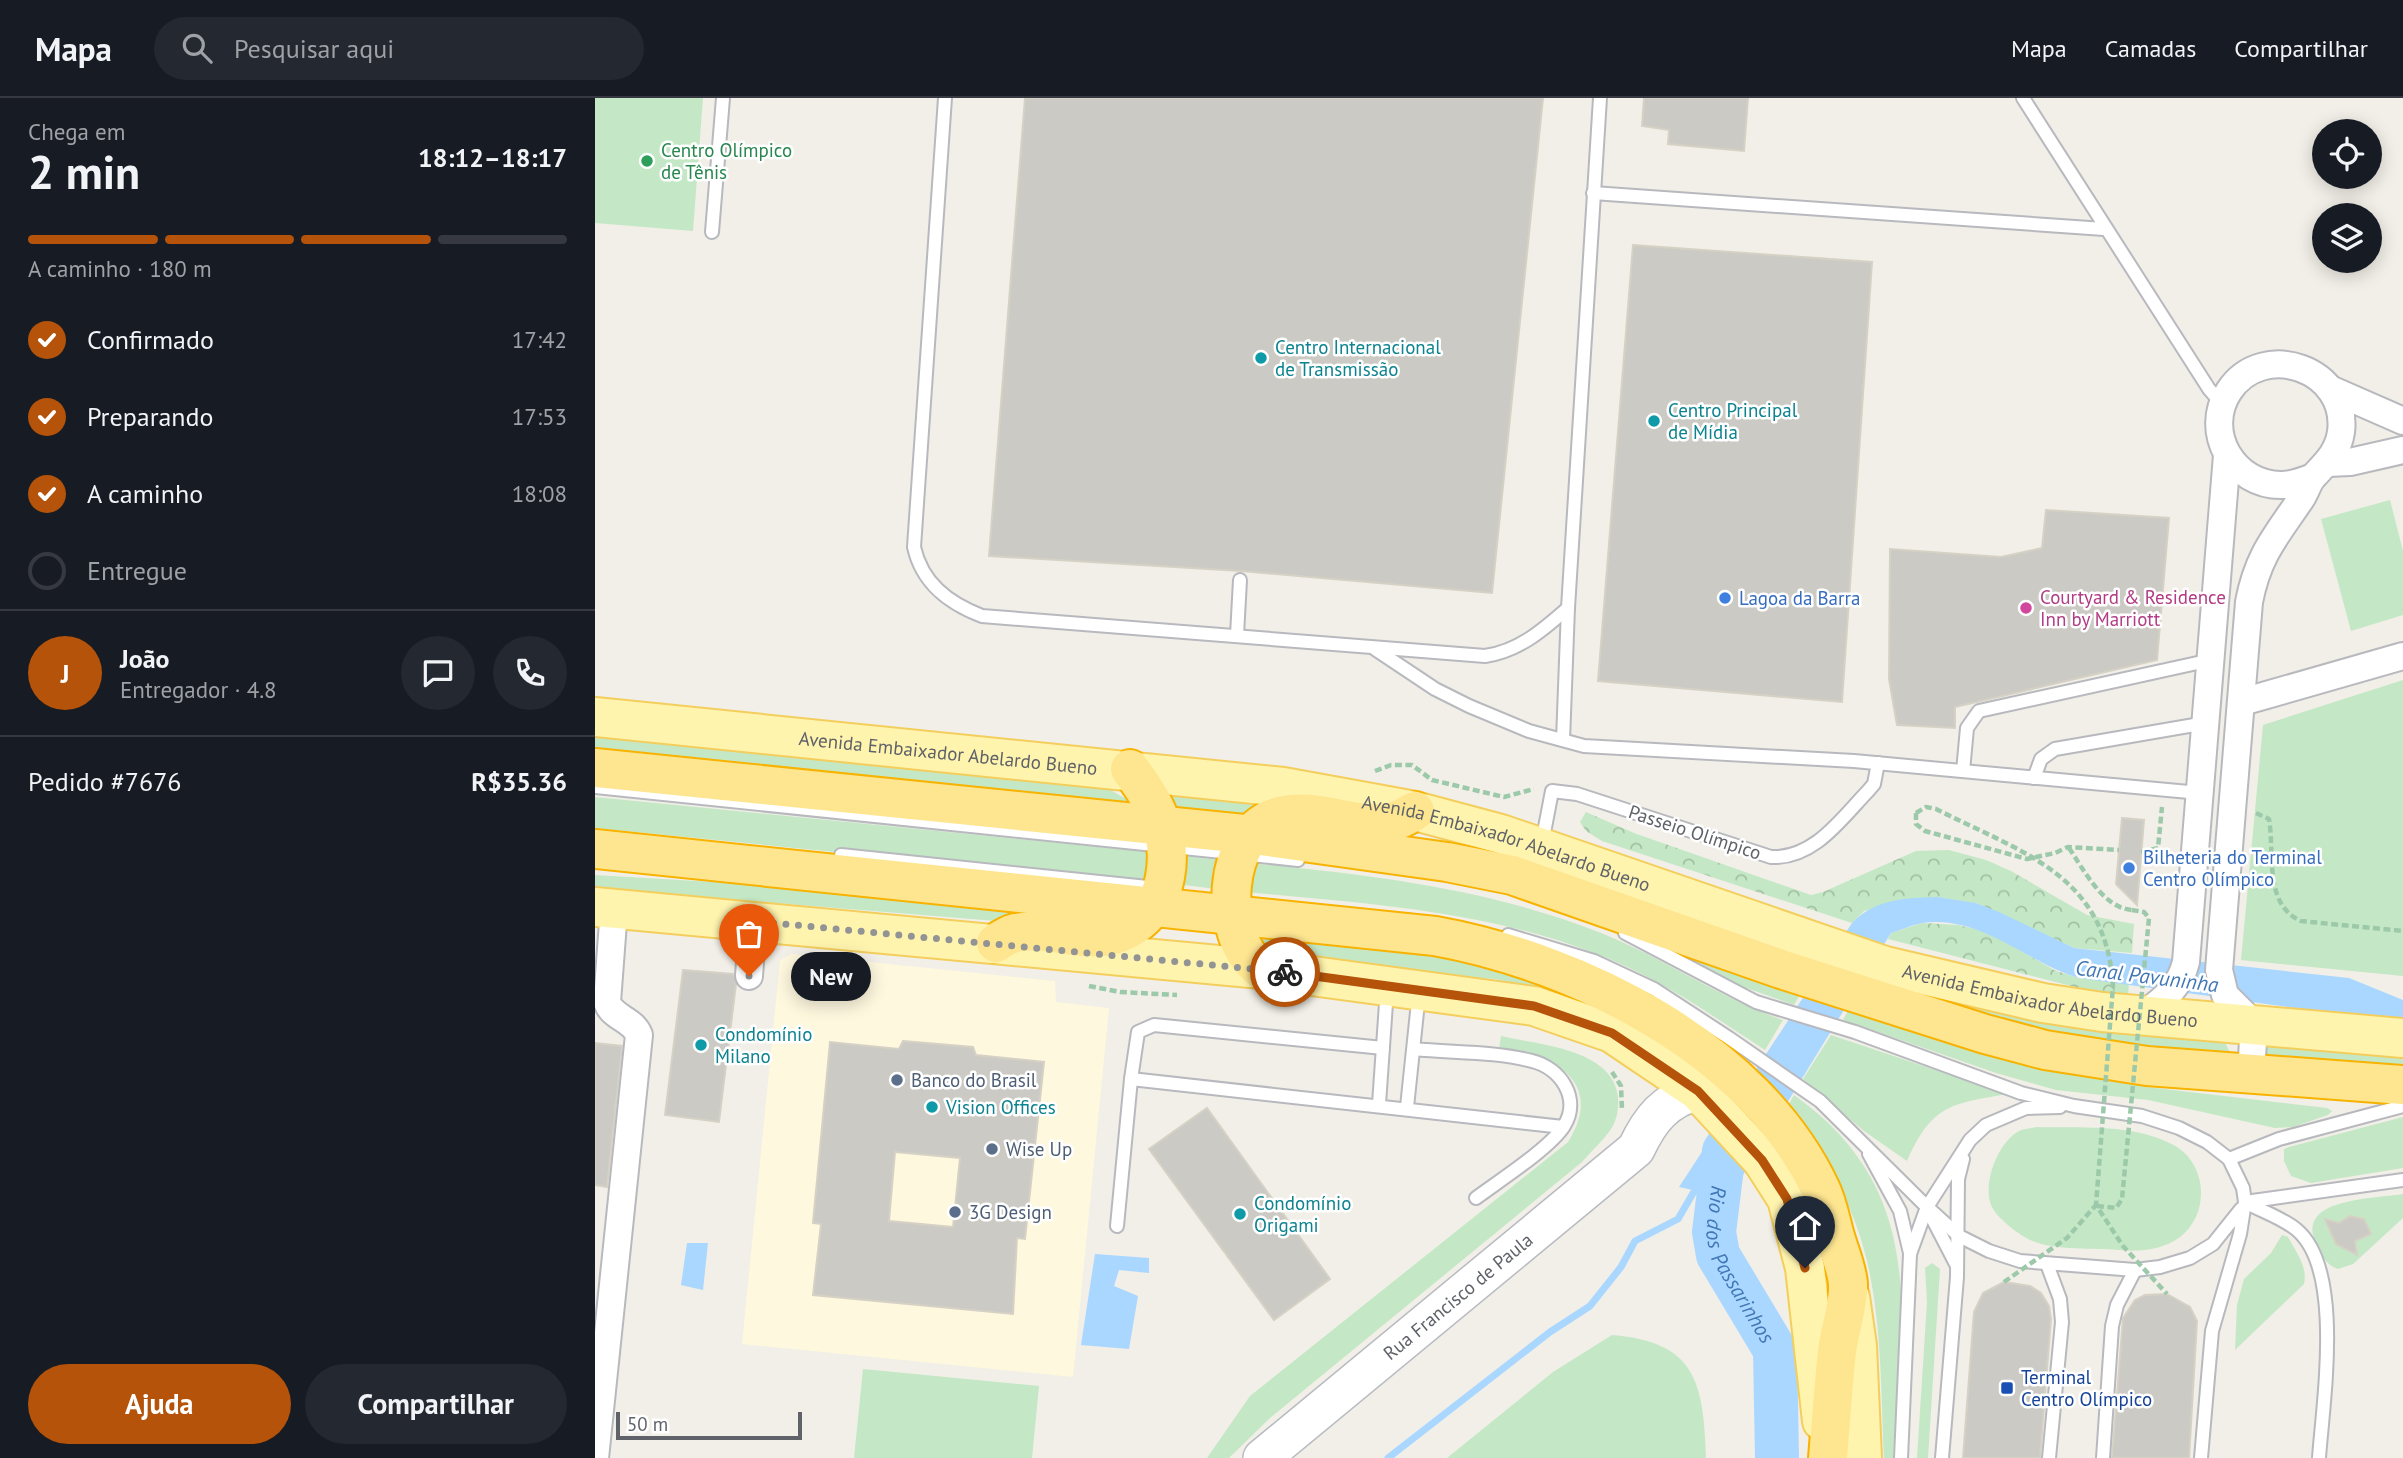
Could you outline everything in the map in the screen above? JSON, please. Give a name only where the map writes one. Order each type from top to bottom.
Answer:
[{"type":"highway","name":"Avenida Embaixador Abelardo Bueno","points":[[595,768],[1166,836],[1492,870],[1878,982],[2045,1050],[2147,1066],[2403,1085]]},
{"type":"highway","points":[[996,943],[1016,933],[1100,939],[1117,935],[1133,927],[1164,895],[1166,836],[1156,807],[1130,769]]},
{"type":"highway","points":[[1261,969],[1245,950],[1232,902],[1246,845],[1267,822],[1283,815],[1301,813],[1389,823],[1415,811]]},
{"type":"highway","points":[[595,849],[1232,902],[1492,948],[1583,979],[1731,1057],[1773,1145],[1803,1156],[1822,1190],[1848,1284],[1837,1352],[1827,1458]]},
{"type":"main road","name":"Avenida Embaixador Abelardo Bueno","points":[[595,717],[1130,769],[1283,787],[1415,811],[1541,847],[1792,955]]},
{"type":"main road","points":[[604,908],[1261,969],[1534,1006],[1612,1033],[1644,1052],[1705,1099],[1773,1145],[1800,1236],[1827,1458]]},
{"type":"main road","name":"Avenida Embaixador Abelardo Bueno","points":[[1878,982],[2043,1003],[2156,1004],[2242,1012],[2403,1038]]},
{"type":"main road","points":[[1848,1284],[1857,1346],[1862,1458]]},
{"type":"street","points":[[2156,1004],[2184,971],[2190,928],[2227,455],[2220,435],[2222,404],[2234,383],[2245,374],[2271,364],[2299,366],[2322,379],[2330,389],[2340,410],[2341,430],[2335,452],[2258,563],[2249,601],[2220,978],[2242,1012],[2251,1074]]},
{"type":"street","points":[[2330,389],[2403,421]]},
{"type":"street","points":[[2227,455],[2247,475],[2269,484],[2296,483],[2320,470],[2403,450]]},
{"type":"street","points":[[2242,702],[2403,656]]},
{"type":"street","points":[[595,1458],[639,1035],[637,1028],[609,1008],[607,1002],[604,908]]},
{"type":"street","points":[[749,976],[753,921]]},
{"type":"street","points":[[1644,1052],[1646,1128]]},
{"type":"street","name":"Rua Francisco de Paula","points":[[1262,1458],[1636,1149],[1646,1128],[1674,1098],[1705,1099]]},
{"type":"lane","points":[[712,232],[723,98]]},
{"type":"lane","points":[[945,98],[914,547],[918,565],[945,597],[982,616],[1237,635],[1450,655],[1503,653],[1543,630],[1568,608]]},
{"type":"lane","points":[[1563,740],[1568,608],[1600,98]]},
{"type":"lane","points":[[2023,98],[2104,229],[2209,390],[2222,404]]},
{"type":"lane","points":[[1593,193],[2104,229]]},
{"type":"lane","points":[[1237,635],[1240,580]]},
{"type":"lane","points":[[1372,647],[1434,689],[1529,731],[1613,750],[1878,763],[2200,793]]},
{"type":"lane","points":[[1963,771],[1967,728],[1979,711],[2212,660]]},
{"type":"lane","points":[[2034,778],[2041,759],[2055,749],[2206,723]]},
{"type":"lane","name":"Passeio Olímpico","points":[[1541,847],[1552,791],[1577,793],[1771,857],[1782,857],[1816,844],[1874,784],[1878,763]]},
{"type":"lane","points":[[595,787],[1166,836]]},
{"type":"lane","points":[[1246,845],[1310,861]]},
{"type":"lane","points":[[826,854],[1164,895]]},
{"type":"lane","points":[[1607,925],[1756,1002],[1855,1032],[2021,1093],[2074,1106],[2142,1116],[2179,1128],[2207,1142],[2229,1159],[2243,1188],[2245,1202],[2240,1234],[2212,1331],[2200,1458]]},
{"type":"lane","points":[[1500,933],[1594,961],[1654,989],[1731,1057],[1820,1101],[1959,1236],[2020,1261],[2135,1270],[2160,1267],[2190,1258],[2213,1244],[2228,1228],[2245,1202],[2403,1180]]},
{"type":"lane","points":[[1379,1104],[1383,1048],[1403,987]]},
{"type":"lane","points":[[1403,987],[1414,1049],[1408,1107]]},
{"type":"lane","points":[[1117,1226],[1138,1031],[1154,1026],[1383,1048]]},
{"type":"lane","points":[[1414,1049],[1535,1061],[1557,1075],[1568,1088],[1571,1100],[1563,1127],[1476,1198]]},
{"type":"lane","points":[[1131,1079],[1408,1107],[1563,1127]]},
{"type":"lane","points":[[1910,1254],[1927,1207],[1971,1140],[1986,1125],[2026,1108],[2074,1106]]},
{"type":"lane","points":[[2229,1159],[2279,1139],[2403,1106]]},
{"type":"lane","points":[[1942,1458],[1958,1269],[1958,1178],[1971,1140]]},
{"type":"lane","points":[[1863,1142],[1900,1211],[1910,1254],[1901,1458]]},
{"type":"lane","points":[[2245,1202],[2295,1228],[2302,1235],[2321,1273],[2328,1319],[2319,1458]]},
{"type":"lane","points":[[1927,1207],[1958,1269]]},
{"type":"lane","points":[[2047,1264],[2060,1299],[2062,1322],[2049,1458]]},
{"type":"lane","points":[[2103,1458],[2112,1326],[2117,1305],[2135,1270]]},
{"type":"path","points":[[2119,850],[2069,847],[2035,859],[2009,856],[1925,831],[1916,824],[1916,813],[1926,807],[1936,808],[2056,871],[2088,903],[2102,931],[2111,963],[2113,986],[2097,1205],[2123,1246],[2167,1294]]},
{"type":"path","points":[[2141,852],[2158,848],[2162,807]]},
{"type":"path","points":[[2256,813],[2269,819],[2276,894],[2281,906],[2290,916],[2301,921],[2403,931]]},
{"type":"path","points":[[2069,847],[2110,902],[2119,909],[2144,912],[2149,918],[2122,1199],[2116,1208],[2097,1205]]},
{"type":"path","points":[[2004,1282],[2067,1238],[2097,1205]]},
{"type":"shaded area","points":[[792,954],[1055,981],[1056,1002],[1109,1008],[1073,1377],[742,1344],[780,960]]},
{"type":"green space","name":"Centro Olímpico de Tênis","points":[[595,98],[703,98],[693,231],[595,223]]},
{"type":"green space","points":[[2390,500],[2403,551],[2403,615],[2351,631],[2321,519]]},
{"type":"green space","points":[[2403,680],[2403,976],[2241,960],[2263,725]]},
{"type":"green space","points":[[595,736],[1107,788],[1135,804],[595,758]]},
{"type":"green space","points":[[1175,793],[1252,804],[1257,807],[1246,820],[1179,813],[1170,795]]},
{"type":"green space","points":[[595,797],[1150,852],[1146,883],[595,828]]},
{"type":"green space","points":[[1586,812],[1634,833],[1811,895],[1916,851],[1949,850],[1986,860],[2011,871],[2087,915],[2134,924],[2132,953],[2074,948],[1979,904],[1937,897],[1864,911],[1852,923],[1602,841],[1586,831],[1580,822]]},
{"type":"green space","points":[[1187,856],[1219,860],[1216,889],[1184,885]]},
{"type":"green space","points":[[1249,863],[1428,886],[1515,905],[1601,933],[1736,1001],[1783,1020],[1765,1050],[1657,982],[1609,959],[1559,941],[1456,916],[1246,892]]},
{"type":"green space","points":[[595,875],[766,885],[1109,918],[1082,928],[699,897],[595,896]]},
{"type":"green space","points":[[1922,923],[1958,925],[1988,932],[2056,971],[2079,978],[2129,983],[2128,996],[2079,988],[1888,939],[1891,933]]},
{"type":"green space","points":[[1261,937],[1474,955],[1647,1023],[1545,989],[1494,979],[1303,965],[1272,954],[1259,939]]},
{"type":"green space","points":[[1685,956],[1803,989],[1794,1005],[1730,982]]},
{"type":"green space","points":[[1871,979],[2225,1042],[2231,1055],[2149,1050],[1999,1022]]},
{"type":"green space","points":[[1850,1007],[2058,1071],[2147,1087],[2327,1108],[2332,1111],[2328,1115],[2293,1127],[2275,1128],[2148,1100],[2056,1090],[1996,1073],[1843,1020]]},
{"type":"green space","points":[[1831,1035],[2007,1094],[1971,1101],[1945,1110],[1925,1128],[1907,1161],[1864,1131],[1803,1079]]},
{"type":"green space","points":[[1501,1036],[1572,1052],[1603,1068],[1613,1081],[1618,1097],[1617,1114],[1611,1129],[1582,1162],[1270,1418],[1229,1458],[1207,1458],[1250,1396],[1568,1142],[1578,1121],[1581,1103],[1577,1087],[1568,1074],[1555,1064],[1538,1057],[1499,1049]]},
{"type":"green space","points":[[2260,1045],[2403,1056],[2403,1072],[2265,1060]]},
{"type":"green space","points":[[1794,1095],[1837,1132],[1867,1172],[1887,1214],[1897,1258],[1901,1305],[1901,1354],[1893,1458],[1884,1458],[1876,1309],[1867,1261],[1854,1219],[1835,1178],[1789,1104]]},
{"type":"green space","points":[[2403,1117],[2403,1168],[2311,1183],[2291,1176],[2284,1161],[2284,1149],[2289,1147]]},
{"type":"green space","points":[[2037,1127],[2127,1130],[2162,1139],[2177,1147],[2195,1166],[2201,1191],[2200,1204],[2189,1228],[2166,1245],[2135,1251],[2050,1246],[2020,1234],[1993,1209],[1990,1200],[1990,1177],[2005,1143],[2021,1130]]},
{"type":"green space","points":[[2403,1194],[2403,1218],[2353,1264],[2338,1269],[2327,1263],[2317,1245],[2313,1230],[2316,1218],[2340,1204]]},
{"type":"green space","points":[[2282,1235],[2288,1237],[2301,1260],[2304,1284],[2235,1350],[2237,1305],[2244,1279],[2271,1253]]},
{"type":"green space","points":[[1932,1263],[1940,1269],[1928,1458],[1917,1458],[1927,1302],[1925,1268]]},
{"type":"green space","points":[[1612,1335],[1640,1339],[1662,1347],[1678,1357],[1690,1371],[1702,1408],[1706,1458],[1447,1458],[1553,1372]]},
{"type":"green space","points":[[863,1369],[1039,1386],[1032,1458],[854,1458]]},
{"type":"water","name":"Canal Pavuninha","points":[[1937,897],[1976,903],[2074,948],[2349,978],[2403,1000],[2403,1023],[2079,978],[2040,962],[1984,933],[1944,922],[1922,923],[1891,933],[1729,1198],[1679,1187],[1852,923],[1881,904],[1902,899]]},
{"type":"water","points":[[687,1243],[708,1243],[703,1290],[681,1285]]},
{"type":"water","points":[[1095,1254],[1149,1258],[1149,1273],[1119,1270],[1114,1286],[1138,1296],[1129,1349],[1081,1345]]},
{"type":"building","name":"Centro Internacional de Transmissão","points":[[1025,98],[1543,98],[1492,593],[1241,571],[989,556]]},
{"type":"building","points":[[1644,98],[1748,98],[1744,151],[1668,144],[1669,130],[1642,126]]},
{"type":"building","points":[[1633,245],[1872,262],[1842,702],[1598,681]]},
{"type":"building","name":"Courtyard & Residence Inn by Marriott","points":[[2046,510],[2169,518],[2157,660],[1955,707],[1955,728],[1897,725],[1889,679],[1890,549],[2001,557],[2042,548]]},
{"type":"building","name":"Bilheteria do Terminal Centro Olímpico","points":[[2122,818],[2144,820],[2137,905],[2116,884]]},
{"type":"building","name":"Condomínio Milano","points":[[683,970],[733,974],[736,984],[719,1122],[665,1115]]},
{"type":"building","name":"Vision Offices","points":[[903,1041],[973,1047],[976,1055],[1044,1062],[1025,1239],[1017,1238],[1013,1314],[813,1295],[821,1224],[813,1223],[830,1042],[899,1049]],"holes":[[[895,1152],[960,1158],[953,1227],[889,1221]]]},
{"type":"building","points":[[595,1043],[622,1046],[607,1187],[595,1185]]},
{"type":"building","name":"Condomínio Origami","points":[[1207,1108],[1330,1279],[1274,1320],[1149,1149]]},
{"type":"building","points":[[2350,1216],[2364,1219],[2371,1234],[2355,1241],[2357,1255],[2336,1244],[2325,1219],[2339,1223]]},
{"type":"building","name":"Terminal Centro Olímpico","points":[[2004,1282],[2030,1286],[2041,1293],[2049,1306],[2051,1319],[2040,1458],[1963,1458],[1974,1312],[1983,1293]]},
{"type":"building","name":"Terminal Centro Olímpico","points":[[2167,1294],[2190,1307],[2197,1321],[2189,1458],[2112,1458],[2123,1318],[2135,1300],[2145,1295]]},
{"type":"waterway","name":"Rio dos Passarinhos","points":[[1733,1138],[1724,1151],[1714,1232],[1718,1255],[1775,1350],[1777,1458]]},
{"type":"waterway","points":[[1388,1458],[1550,1332],[1590,1306],[1621,1267],[1635,1241],[1678,1219],[1699,1183]]},
{"type":"way so far","points":[[749,976],[753,921],[1285,972]]},
{"type":"place","name":"Centro Olímpico de Tênis","points":[[647,161]]},
{"type":"place","name":"Centro Internacional de Transmissão","points":[[1261,358]]},
{"type":"place","name":"Centro Principal de Mídia","points":[[1654,421]]},
{"type":"place","name":"Lagoa da Barra","points":[[1725,598]]},
{"type":"place","name":"Courtyard & Residence Inn by Marriott","points":[[2026,608]]},
{"type":"place","name":"Bilheteria do Terminal Centro Olímpico","points":[[2129,868]]},
{"type":"place","name":"New","points":[[749,976]]},
{"type":"place","name":"Condomínio Milano","points":[[701,1045]]},
{"type":"place","name":"Banco do Brasil","points":[[897,1080]]},
{"type":"place","name":"Vision Offices","points":[[932,1107]]},
{"type":"place","name":"Wise Up","points":[[992,1149]]},
{"type":"place","name":"3G Design","points":[[955,1212]]},
{"type":"place","name":"Condomínio Origami","points":[[1240,1214]]},
{"type":"place","name":"Terminal Centro Olímpico","points":[[2007,1388]]},
{"type":"route","points":[[1285,972],[1534,1006],[1573,1017],[1612,1033],[1644,1052],[1698,1091],[1762,1160],[1787,1199],[1800,1236],[1805,1268]]}]
